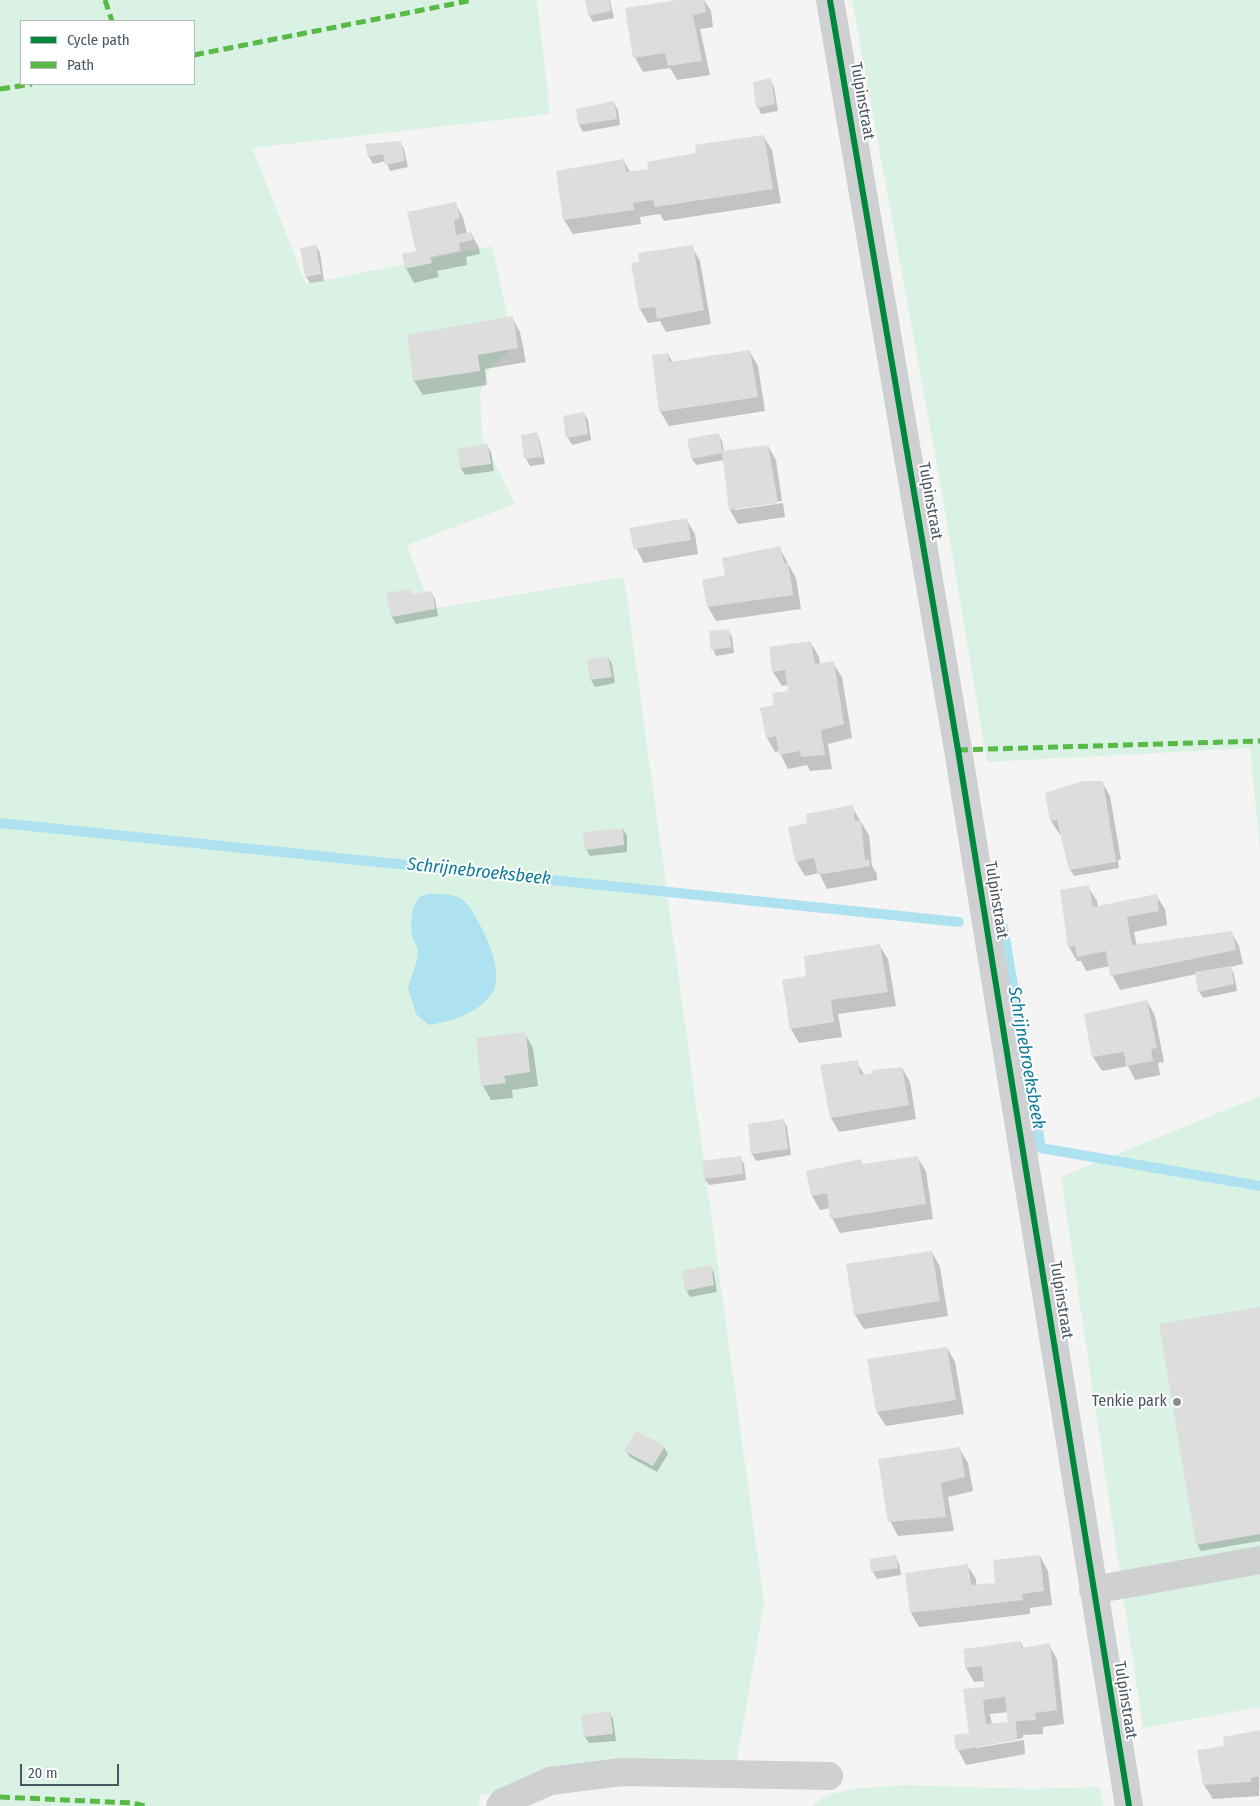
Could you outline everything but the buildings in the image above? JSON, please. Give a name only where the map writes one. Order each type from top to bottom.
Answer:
[{"type":"street","name":"Tulpinstraat","points":[[830,0],[958,750],[1129,1806]]},
{"type":"street","points":[[1093,1590],[1260,1560]]},
{"type":"street","points":[[500,1806],[503,1802],[550,1781],[622,1772],[830,1776]]},
{"type":"green space","points":[[0,0],[537,0],[550,114],[252,148],[306,284],[492,246],[514,346],[489,369],[480,393],[482,436],[515,504],[407,545],[431,609],[624,577],[764,1603],[737,1760],[669,1759],[587,1767],[480,1796],[478,1806],[0,1806]]},
{"type":"green space","points":[[852,0],[1260,0],[1260,850],[1250,748],[987,762],[942,493]]},
{"type":"green space","name":"Tenkie park","points":[[1260,1096],[1260,1707],[1143,1728],[1061,1177]]},
{"type":"green space","points":[[906,1785],[1031,1789],[1100,1787],[1103,1806],[812,1806],[825,1796],[850,1789]]},
{"type":"water","points":[[429,894],[451,895],[466,903],[489,944],[494,962],[496,981],[488,999],[480,1006],[459,1017],[429,1025],[416,1014],[408,988],[417,960],[418,949],[412,936],[413,908],[419,897]]},
{"type":"waterway","name":"Schrijnebroeksbeek","points":[[0,823],[959,922]]},
{"type":"waterway","name":"Schrijnebroeksbeek","points":[[1003,927],[1041,1148],[1260,1186]]},
{"type":"marked path","points":[[105,0],[112,20]]},
{"type":"marked path","points":[[195,55],[473,0]]},
{"type":"marked path","points":[[0,89],[26,85]]},
{"type":"marked path","points":[[958,750],[1260,741]]},
{"type":"marked path","points":[[0,1797],[133,1803],[145,1806]]},
{"type":"cycle path","points":[[830,0],[958,750],[1129,1806]]},
{"type":"place","name":"Tenkie park","points":[[1177,1402]]}]
